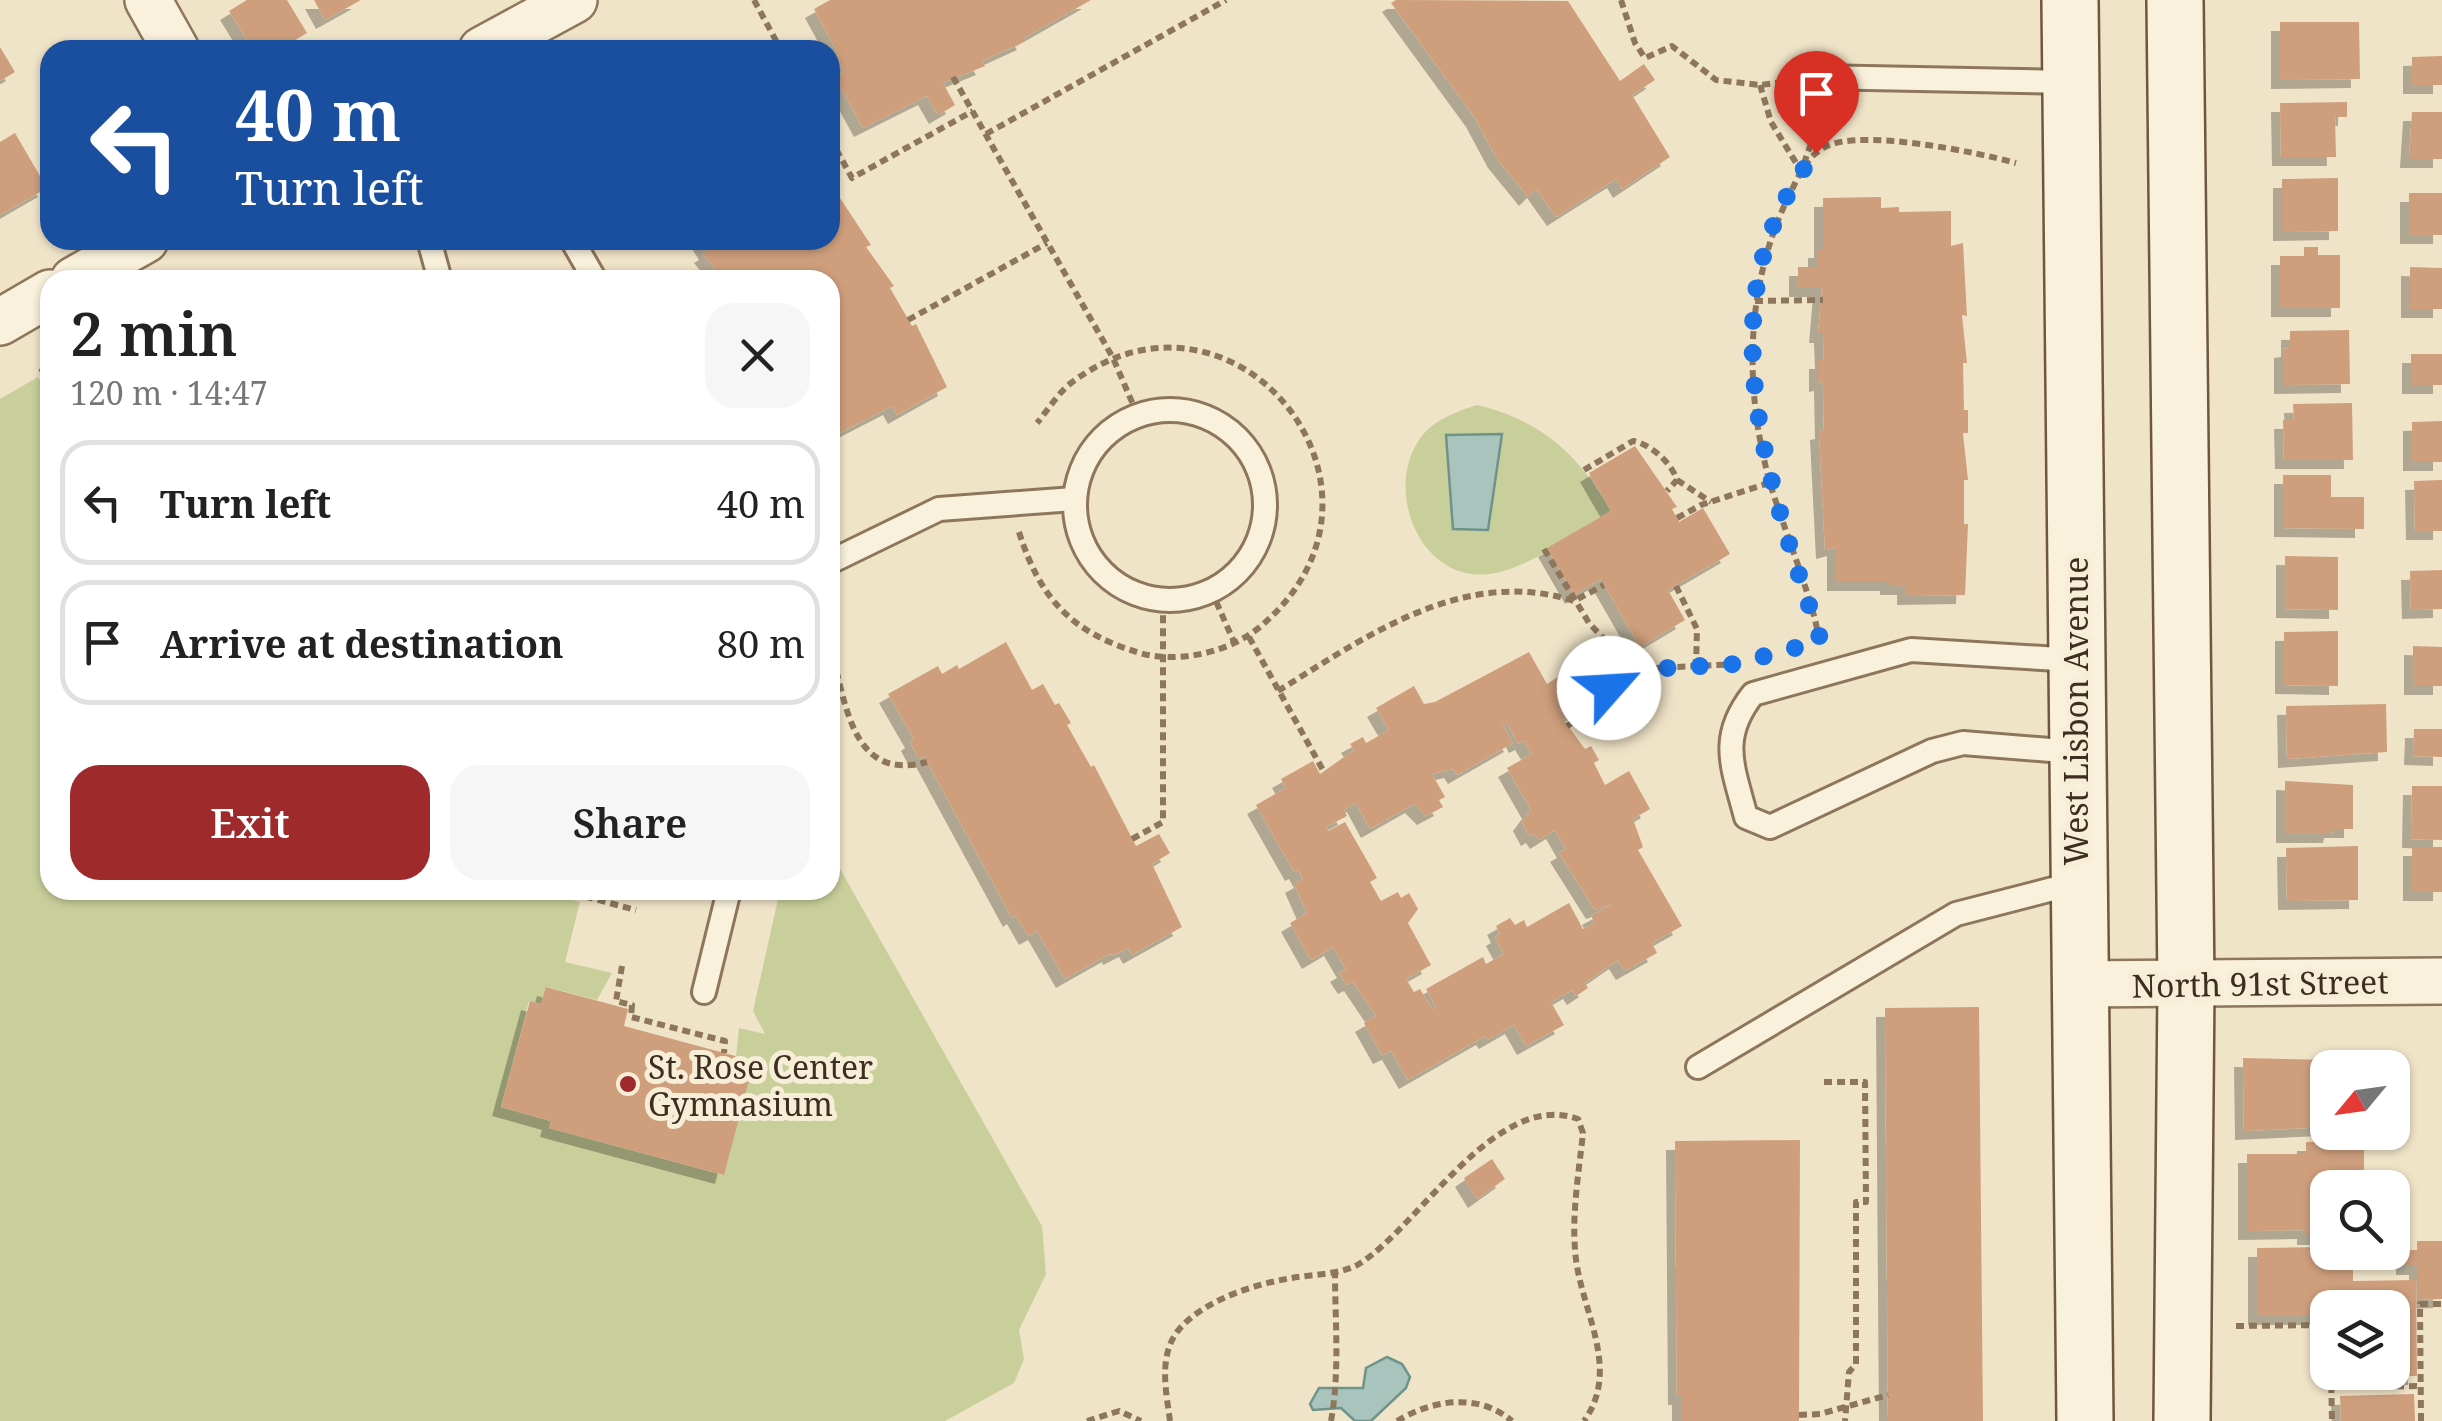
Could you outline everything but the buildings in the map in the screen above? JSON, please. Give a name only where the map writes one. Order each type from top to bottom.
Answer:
[{"type":"main road","name":"West Lisbon Avenue","points":[[2070,0],[2084,1421]]},
{"type":"main road","points":[[2175,0],[2186,984],[2182,1421]]},
{"type":"street","points":[[148,0],[170,40]]},
{"type":"street","points":[[500,40],[574,0]]},
{"type":"street","points":[[92,270],[127,250]]},
{"type":"street","points":[[0,322],[40,300]]},
{"type":"street","name":"North 91st Street","points":[[2078,984],[2442,980]]},
{"type":"lane","points":[[1815,77],[2071,82]]},
{"type":"lane","points":[[1156,410],[1188,410],[1219,422],[1242,442],[1258,468],[1266,498],[1263,528],[1250,556],[1230,580],[1211,590],[1163,599],[1143,597],[1116,584],[1093,561],[1078,532],[1074,499],[1082,468],[1100,440],[1138,416],[1156,410]]},
{"type":"lane","points":[[840,557],[939,508],[1074,499]]},
{"type":"lane","points":[[2075,660],[1912,650],[1753,694],[1738,713],[1728,748],[1746,817],[1770,827],[1932,750],[1963,743],[2075,752]]},
{"type":"lane","points":[[1698,1067],[1956,914],[2076,884]]},
{"type":"lane","points":[[704,992],[727,900]]},
{"type":"path","points":[[754,0],[776,40]]},
{"type":"path","points":[[986,134],[1226,0]]},
{"type":"path","points":[[1621,0],[1635,43],[1645,58],[1672,46],[1716,80],[1760,85],[1770,122],[1801,170]]},
{"type":"path","points":[[953,77],[1113,358],[1138,416]]},
{"type":"path","points":[[840,156],[852,178],[973,111]]},
{"type":"path","points":[[1804,646],[1821,641],[1769,483],[1756,415],[1752,360],[1755,301],[1776,224],[1818,125]]},
{"type":"path","points":[[1801,170],[1816,153],[1832,144],[1940,146],[2016,162]]},
{"type":"path","points":[[908,320],[1047,242]]},
{"type":"path","points":[[1755,301],[1822,300]]},
{"type":"path","points":[[1010,502],[1031,570],[1060,612],[1102,642],[1164,656],[1201,654],[1249,637],[1288,604],[1314,560],[1324,510],[1318,460],[1296,413],[1260,377],[1214,354],[1163,348],[1113,358],[1070,384],[1037,423]]},
{"type":"path","points":[[1584,470],[1632,441],[1642,443],[1668,464],[1676,480],[1711,502]]},
{"type":"path","points":[[1667,491],[1676,480]]},
{"type":"path","points":[[1677,518],[1769,483]]},
{"type":"path","points":[[1544,550],[1574,601],[1632,670]]},
{"type":"path","points":[[1278,691],[1394,620],[1450,600],[1527,590],[1574,601],[1604,585]]},
{"type":"path","points":[[1676,586],[1697,629],[1696,668]]},
{"type":"path","points":[[1211,590],[1234,642]]},
{"type":"path","points":[[1132,839],[1163,822],[1163,599]]},
{"type":"path","points":[[1249,637],[1324,772]]},
{"type":"path","points":[[1567,726],[1590,711],[1632,670],[1666,665],[1696,668],[1753,660]]},
{"type":"path","points":[[840,676],[864,748],[890,765],[908,767],[927,762]]},
{"type":"path","points":[[598,900],[636,910]]},
{"type":"path","points":[[622,966],[616,1001],[632,1005],[630,1017],[726,1041],[724,1052]]},
{"type":"path","points":[[1824,1082],[1865,1082],[1866,1202],[1856,1202],[1856,1364],[1849,1372],[1845,1421]]},
{"type":"path","points":[[1170,1421],[1165,1371],[1168,1350],[1178,1330],[1194,1315],[1256,1287],[1358,1264],[1448,1178],[1503,1134],[1543,1116],[1578,1119],[1582,1133],[1574,1248],[1600,1362],[1600,1389],[1584,1421]]},
{"type":"path","points":[[1332,1419],[1338,1385],[1332,1325],[1335,1272]]},
{"type":"path","points":[[2421,1421],[2420,1304],[2442,1304]]},
{"type":"path","points":[[2236,1326],[2310,1325]]},
{"type":"path","points":[[2410,1386],[2421,1386]]},
{"type":"path","points":[[2331,1390],[2332,1421]]},
{"type":"path","points":[[1798,1415],[1888,1395]]},
{"type":"path","points":[[1397,1421],[1421,1407],[1451,1402],[1499,1410],[1512,1421]]},
{"type":"path","points":[[1088,1421],[1119,1411],[1142,1421]]},
{"type":"green space","points":[[38,377],[40,381],[40,900],[580,902],[565,962],[612,973],[597,1000],[547,987],[541,1004],[529,1001],[501,1107],[551,1121],[550,1128],[723,1175],[754,1061],[736,1056],[739,1028],[765,1034],[753,1011],[778,900],[840,900],[840,869],[1042,1226],[1046,1274],[1019,1330],[1024,1359],[1014,1383],[945,1421],[0,1421],[0,399]]},
{"type":"green space","points":[[1477,405],[1520,420],[1556,443],[1586,473],[1611,511],[1510,569],[1470,574],[1448,566],[1430,551],[1408,509],[1409,462],[1419,440],[1431,427]]},
{"type":"water","points":[[1502,434],[1488,530],[1453,529],[1446,435]]},
{"type":"water","points":[[1387,1357],[1402,1364],[1410,1377],[1406,1388],[1371,1421],[1355,1421],[1341,1408],[1313,1410],[1310,1404],[1319,1388],[1363,1388],[1366,1368]]},
{"type":"place","name":"St. Rose Center Gymnasium","points":[[628,1084]]},
{"type":"route","points":[[1609,688],[1632,670],[1666,665],[1696,668],[1735,664],[1821,641],[1765,467],[1752,360],[1761,267],[1801,170],[1816,153]]}]
